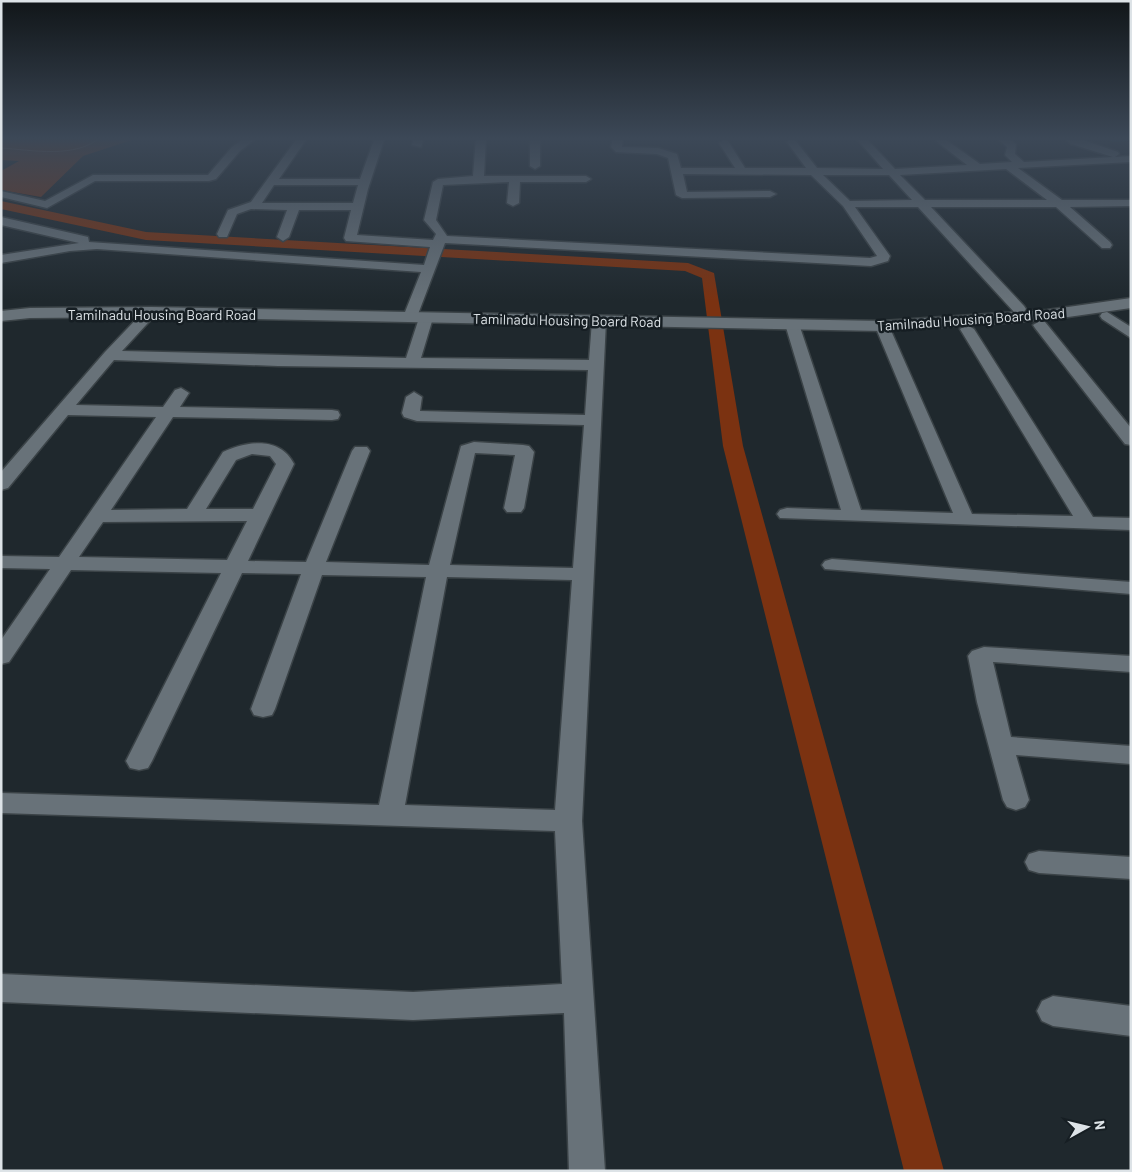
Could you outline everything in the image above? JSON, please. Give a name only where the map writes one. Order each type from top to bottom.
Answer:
[{"type":"street","points":[[1,194],[47,205],[68,192]]},
{"type":"street","points":[[252,206],[263,192]]},
{"type":"street","points":[[362,192],[350,238],[436,251]]},
{"type":"street","points":[[412,363],[418,317],[442,234],[440,230],[431,225],[430,220],[436,192]]},
{"type":"street","points":[[513,204],[515,192]]},
{"type":"street","points":[[681,192],[682,195],[770,194]]},
{"type":"street","points":[[1,259],[70,246],[96,245],[871,262],[883,258],[884,256],[847,204],[834,192]]},
{"type":"street","points":[[910,192],[1019,309]]},
{"type":"street","points":[[1044,192],[1106,245]]},
{"type":"street","points":[[847,204],[1131,203]]},
{"type":"street","points":[[223,234],[234,210],[252,206],[358,206]]},
{"type":"street","points":[[283,237],[294,207]]},
{"type":"street","points":[[1,221],[96,245]]},
{"type":"street","points":[[921,323],[930,318],[946,314],[1019,309],[1131,294]]},
{"type":"street","name":"Tamilnadu Housing Board Road","points":[[1,316],[30,313],[151,312],[882,326],[921,323],[965,324],[1131,303]]},
{"type":"street","points":[[1,484],[110,356],[151,312]]},
{"type":"street","points":[[965,324],[1040,325],[1131,312]]},
{"type":"street","points":[[1107,316],[1131,334]]},
{"type":"street","points":[[587,1171],[580,998],[568,821],[599,321]]},
{"type":"street","points":[[792,324],[853,516]]},
{"type":"street","points":[[965,324],[1086,522]]},
{"type":"street","points":[[1040,325],[1131,440]]},
{"type":"street","points":[[882,326],[965,519]]},
{"type":"street","points":[[110,356],[596,365]]},
{"type":"street","points":[[1,657],[181,393]]},
{"type":"street","points":[[414,397],[410,413],[417,416],[593,420]]},
{"type":"street","points":[[64,410],[170,410],[332,415]]},
{"type":"street","points":[[390,815],[438,571],[466,450],[474,447],[523,450],[514,508]]},
{"type":"street","points":[[139,761],[285,464],[281,454],[273,450],[247,449],[229,456],[193,515]]},
{"type":"street","points":[[263,709],[314,567],[361,450]]},
{"type":"street","points":[[787,514],[1131,524]]},
{"type":"street","points":[[98,516],[260,515]]},
{"type":"street","points":[[1,562],[583,574]]},
{"type":"street","points":[[832,565],[1131,588]]},
{"type":"street","points":[[1016,800],[979,658],[981,655],[1131,664]]},
{"type":"street","points":[[1001,745],[1131,755]]},
{"type":"street","points":[[1,803],[568,821]]},
{"type":"street","points":[[1039,862],[1131,868]]},
{"type":"street","points":[[1,988],[413,1006],[580,998]]},
{"type":"street","points":[[1053,1012],[1131,1021]]},
{"type":"shaded area","points":[[11,192],[46,192],[41,197]]},
{"type":"waterway","points":[[1,205],[146,236],[688,267],[709,276],[733,446],[924,1171]]}]
